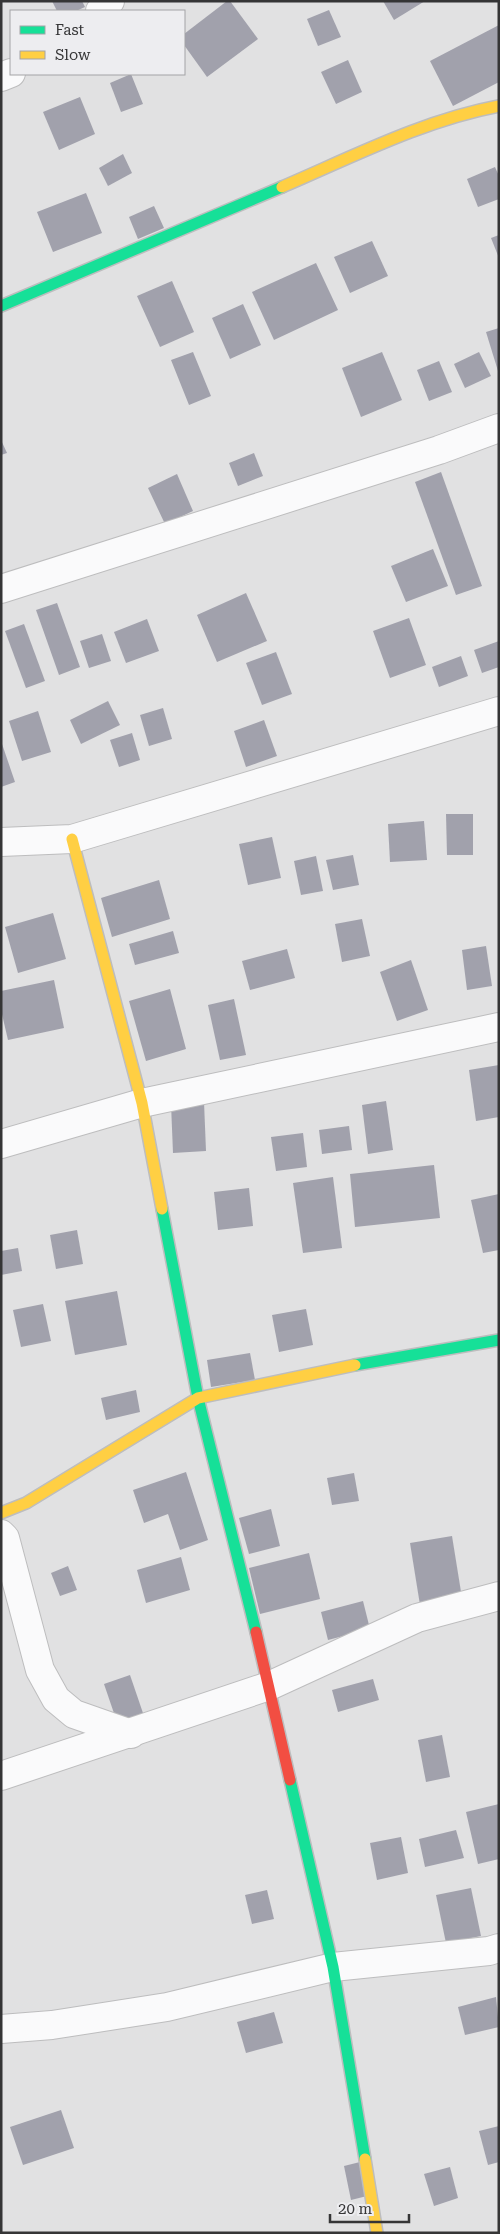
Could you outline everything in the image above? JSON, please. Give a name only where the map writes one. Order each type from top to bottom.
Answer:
[{"type":"street","points":[[101,10],[110,1]]},
{"type":"street","points":[[1,306],[412,132],[477,110],[499,106]]},
{"type":"street","points":[[1,589],[439,450],[499,428]]},
{"type":"street","points":[[1,842],[72,839],[499,711]]},
{"type":"street","points":[[72,839],[142,1103],[198,1398],[269,1686],[334,1967],[377,2233]]},
{"type":"street","points":[[1,1144],[142,1103],[499,1027]]},
{"type":"street","points":[[1,1512],[26,1503],[198,1398],[367,1362],[499,1340]]},
{"type":"street","points":[[1,1534],[5,1538],[40,1670],[56,1699],[74,1714],[131,1734]]},
{"type":"street","points":[[1,1776],[131,1734],[269,1686],[417,1618],[499,1596]]},
{"type":"street","points":[[1,2029],[52,2025],[167,2007],[334,1967],[489,1951],[499,1948]]},
{"type":"building","points":[[52,1],[82,1],[85,7],[78,10],[56,10]]},
{"type":"building","points":[[227,1],[230,1],[258,39],[207,77],[185,46],[185,33]]},
{"type":"building","points":[[383,1],[425,1],[394,20]]},
{"type":"building","points":[[329,10],[341,37],[318,46],[307,19]]},
{"type":"building","points":[[499,25],[499,82],[453,106],[430,61]]},
{"type":"building","points":[[348,60],[362,92],[336,104],[321,72]]},
{"type":"building","points":[[131,75],[143,104],[121,112],[110,83]]},
{"type":"building","points":[[80,97],[95,134],[59,150],[43,112]]},
{"type":"building","points":[[123,154],[132,173],[108,186],[99,168]]},
{"type":"building","points":[[495,167],[499,176],[499,199],[478,207],[467,179]]},
{"type":"building","points":[[86,193],[102,233],[53,252],[37,212]]},
{"type":"building","points":[[154,206],[164,228],[138,239],[129,217]]},
{"type":"building","points":[[499,235],[499,258],[491,238]]},
{"type":"building","points":[[372,241],[388,276],[350,293],[334,257]]},
{"type":"building","points":[[316,263],[338,310],[274,340],[252,292]]},
{"type":"building","points":[[172,281],[194,332],[160,347],[137,296]]},
{"type":"building","points":[[243,304],[261,345],[230,359],[212,318]]},
{"type":"building","points":[[499,328],[499,371],[498,371],[486,332]]},
{"type":"building","points":[[193,352],[211,396],[189,405],[171,360]]},
{"type":"building","points":[[382,352],[402,400],[361,417],[342,368]]},
{"type":"building","points":[[479,352],[491,376],[465,388],[454,364]]},
{"type":"building","points":[[439,361],[452,392],[429,401],[417,370]]},
{"type":"building","points":[[1,440],[7,453],[1,455]]},
{"type":"building","points":[[254,453],[263,476],[238,486],[229,463]]},
{"type":"building","points":[[441,472],[482,586],[456,595],[415,482]]},
{"type":"building","points":[[177,474],[193,511],[165,524],[148,488]]},
{"type":"building","points":[[433,549],[448,586],[406,602],[391,566]]},
{"type":"building","points":[[246,593],[267,641],[217,662],[197,615]]},
{"type":"building","points":[[57,603],[80,667],[59,675],[36,610]]},
{"type":"building","points":[[409,618],[426,665],[390,678],[373,631]]},
{"type":"building","points":[[147,619],[159,651],[126,663],[114,632]]},
{"type":"building","points":[[24,624],[45,681],[26,688],[5,631]]},
{"type":"building","points":[[102,634],[111,661],[89,668],[80,641]]},
{"type":"building","points":[[499,641],[499,667],[482,673],[474,650]]},
{"type":"building","points":[[276,652],[292,694],[262,705],[246,663]]},
{"type":"building","points":[[461,656],[468,676],[439,687],[432,667]]},
{"type":"building","points":[[108,701],[120,725],[81,744],[70,720]]},
{"type":"building","points":[[163,708],[172,739],[149,746],[140,715]]},
{"type":"building","points":[[38,711],[51,752],[22,761],[9,721]]},
{"type":"building","points":[[264,720],[277,756],[246,767],[234,731]]},
{"type":"building","points":[[132,733],[140,760],[119,767],[110,740]]},
{"type":"building","points":[[1,741],[15,782],[1,787]]},
{"type":"building","points":[[446,814],[473,814],[473,855],[447,855]]},
{"type":"building","points":[[424,821],[427,860],[390,862],[388,824]]},
{"type":"building","points":[[272,837],[281,878],[248,885],[239,844]]},
{"type":"building","points":[[353,855],[359,885],[333,890],[326,860]]},
{"type":"building","points":[[316,856],[323,891],[301,895],[294,861]]},
{"type":"building","points":[[159,880],[170,919],[112,937],[101,898]]},
{"type":"building","points":[[53,913],[66,959],[18,973],[5,927]]},
{"type":"building","points":[[362,919],[370,956],[342,962],[335,924]]},
{"type":"building","points":[[173,931],[179,953],[135,965],[129,944]]},
{"type":"building","points":[[486,946],[492,986],[467,990],[462,950]]},
{"type":"building","points":[[287,949],[295,978],[250,990],[242,961]]},
{"type":"building","points":[[411,960],[428,1010],[397,1021],[380,972]]},
{"type":"building","points":[[54,980],[64,1028],[8,1040],[1,1010],[1,991]]},
{"type":"building","points":[[170,989],[186,1049],[146,1061],[129,1001]]},
{"type":"building","points":[[234,999],[246,1055],[220,1060],[208,1005]]},
{"type":"building","points":[[499,1065],[499,1117],[476,1121],[469,1070]]},
{"type":"building","points":[[386,1101],[393,1150],[368,1154],[362,1105]]},
{"type":"building","points":[[204,1102],[206,1151],[173,1153],[171,1104]]},
{"type":"building","points":[[349,1126],[352,1150],[322,1154],[319,1130]]},
{"type":"building","points":[[303,1133],[307,1167],[276,1171],[271,1137]]},
{"type":"building","points":[[434,1165],[440,1218],[355,1227],[350,1174]]},
{"type":"building","points":[[333,1177],[342,1248],[303,1253],[293,1183]]},
{"type":"building","points":[[249,1188],[253,1226],[218,1230],[214,1192]]},
{"type":"building","points":[[499,1194],[499,1250],[483,1253],[471,1200]]},
{"type":"building","points":[[77,1230],[83,1264],[56,1269],[50,1235]]},
{"type":"building","points":[[18,1248],[22,1271],[1,1275],[1,1251]]},
{"type":"building","points":[[117,1291],[127,1345],[75,1355],[65,1301]]},
{"type":"building","points":[[43,1304],[51,1341],[21,1347],[13,1310]]},
{"type":"building","points":[[306,1309],[313,1345],[279,1352],[272,1315]]},
{"type":"building","points":[[250,1353],[255,1380],[211,1387],[207,1360]]},
{"type":"building","points":[[136,1390],[140,1412],[106,1420],[101,1398]]},
{"type":"building","points":[[186,1472],[208,1540],[180,1550],[168,1514],[144,1523],[133,1490]]},
{"type":"building","points":[[354,1473],[359,1501],[332,1505],[327,1478]]},
{"type":"building","points":[[271,1509],[280,1546],[249,1554],[239,1518]]},
{"type":"building","points":[[452,1536],[462,1598],[420,1605],[410,1543]]},
{"type":"building","points":[[309,1553],[320,1599],[260,1614],[249,1568]]},
{"type":"building","points":[[181,1557],[190,1590],[146,1603],[137,1570]]},
{"type":"building","points":[[68,1566],[77,1590],[60,1596],[51,1573]]},
{"type":"building","points":[[363,1601],[370,1629],[328,1640],[321,1612]]},
{"type":"building","points":[[130,1675],[144,1716],[118,1725],[104,1684]]},
{"type":"building","points":[[373,1679],[379,1700],[338,1712],[332,1690]]},
{"type":"building","points":[[442,1735],[450,1777],[426,1782],[418,1740]]},
{"type":"building","points":[[499,1804],[499,1859],[478,1864],[466,1812]]},
{"type":"building","points":[[456,1830],[464,1858],[425,1867],[419,1839]]},
{"type":"building","points":[[401,1837],[408,1873],[377,1880],[370,1843]]},
{"type":"building","points":[[471,1888],[481,1936],[446,1943],[436,1895]]},
{"type":"building","points":[[267,1890],[274,1919],[252,1924],[245,1895]]},
{"type":"building","points":[[496,1997],[499,2027],[465,2035],[458,2007]]},
{"type":"building","points":[[274,2012],[283,2043],[246,2053],[237,2022]]},
{"type":"building","points":[[61,2110],[74,2148],[23,2165],[10,2127]]},
{"type":"building","points":[[499,2126],[499,2162],[488,2165],[479,2131]]},
{"type":"building","points":[[360,2162],[367,2196],[351,2200],[344,2166]]},
{"type":"building","points":[[450,2167],[458,2198],[434,2206],[424,2174]]},
{"type":"traffic: fast","points":[[1,306],[282,187]]},
{"type":"traffic: fast","points":[[162,1209],[198,1398],[256,1632]]},
{"type":"traffic: fast","points":[[355,1365],[499,1340]]},
{"type":"traffic: fast","points":[[290,1780],[333,1967],[365,2159]]},
{"type":"traffic: slow","points":[[282,187],[389,140],[443,120],[499,106]]},
{"type":"traffic: slow","points":[[72,839],[142,1103],[162,1209]]},
{"type":"traffic: slow","points":[[1,1513],[26,1503],[198,1398],[355,1365]]},
{"type":"traffic: slow","points":[[365,2159],[377,2233]]},
{"type":"traffic: jam","points":[[256,1632],[290,1780]]}]
